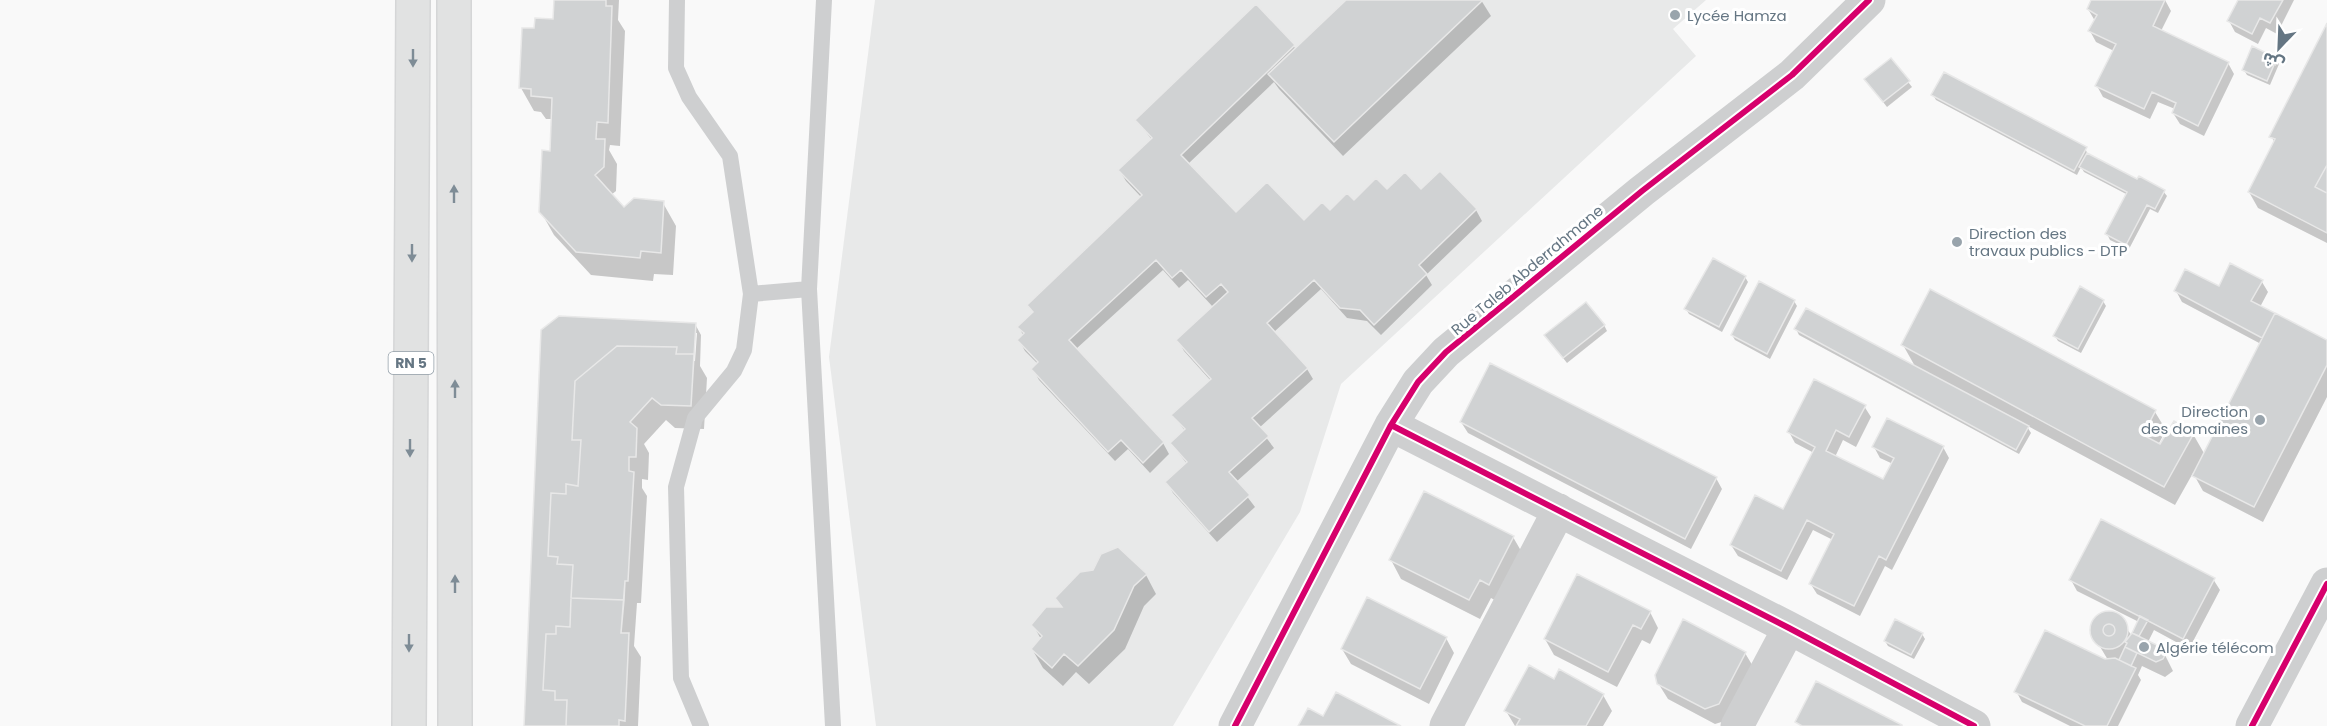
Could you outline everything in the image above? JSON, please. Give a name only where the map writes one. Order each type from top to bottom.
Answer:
[{"type":"main road","name":"RN 5","points":[[409,726],[413,0]]},
{"type":"main road","name":"RN 5","points":[[454,0],[455,726]]},
{"type":"street","name":"Rue Taleb Abderrahmane","points":[[1235,726],[1391,424],[1418,382],[1446,352],[1642,191],[1792,75],[1869,0]]},
{"type":"street","points":[[1391,424],[1789,628],[1974,726]]},
{"type":"street","points":[[1446,726],[1559,510]]},
{"type":"street","points":[[2252,726],[2327,584]]},
{"type":"street","points":[[1737,726],[1789,628]]},
{"type":"lane","points":[[677,0],[676,68],[689,97],[730,156],[751,294],[744,350],[734,370],[695,418],[676,487],[681,678],[701,726]]},
{"type":"lane","points":[[824,0],[809,289],[832,726]]},
{"type":"lane","points":[[751,294],[809,289]]},
{"type":"shaded area","points":[[875,0],[1706,0],[1673,29],[1696,56],[1341,384],[1300,512],[1173,726],[876,726],[829,357]]},
{"type":"building","points":[[554,0],[606,0],[606,6],[612,6],[608,123],[597,122],[596,139],[605,139],[604,167],[595,175],[624,207],[634,198],[664,201],[661,253],[641,251],[640,258],[576,252],[539,212],[542,150],[550,151],[552,98],[531,96],[531,89],[519,88],[522,28],[534,28],[535,18],[553,19]]},
{"type":"building","points":[[1346,0],[1483,0],[1334,142],[1268,74]]},
{"type":"building","points":[[2091,0],[2165,0],[2153,26],[2229,62],[2198,126],[2172,113],[2176,103],[2152,92],[2144,109],[2095,86],[2116,44],[2088,31],[2097,15],[2087,9]]},
{"type":"building","points":[[2238,0],[2283,0],[2270,23],[2260,18],[2252,34],[2227,21]]},
{"type":"building","points":[[1256,4],[1295,45],[1181,155],[1236,212],[1267,182],[1304,220],[1322,202],[1330,210],[1347,193],[1354,200],[1376,178],[1387,189],[1405,172],[1421,189],[1440,171],[1477,209],[1419,265],[1427,274],[1374,325],[1360,310],[1340,308],[1314,280],[1267,323],[1308,368],[1252,418],[1269,436],[1229,472],[1250,495],[1209,532],[1165,482],[1187,462],[1170,443],[1185,429],[1171,415],[1211,379],[1176,340],[1228,292],[1221,284],[1206,297],[1181,270],[1172,278],[1156,260],[1069,340],[1164,442],[1143,463],[1121,440],[1108,452],[1031,369],[1038,362],[1017,340],[1024,333],[1017,327],[1033,312],[1027,305],[1142,195],[1118,170],[1152,138],[1135,120]]},
{"type":"building","points":[[2327,23],[2327,165],[2315,187],[2327,193],[2327,233],[2248,192],[2275,139],[2269,137]]},
{"type":"building","points":[[2252,46],[2277,58],[2267,81],[2242,70]]},
{"type":"building","points":[[1891,58],[1910,81],[1883,102],[1864,79]]},
{"type":"building","points":[[1944,72],[2087,147],[2074,171],[1931,95]]},
{"type":"building","points":[[2087,153],[2137,179],[2139,176],[2165,190],[2155,209],[2147,205],[2126,245],[2105,234],[2127,192],[2079,167]]},
{"type":"building","points":[[2327,165],[2327,193],[2315,187]]},
{"type":"building","points":[[1713,258],[1746,276],[1719,327],[1684,309]]},
{"type":"building","points":[[2230,263],[2263,280],[2251,301],[2275,313],[2262,338],[2174,291],[2185,269],[2219,286]]},
{"type":"building","points":[[1759,281],[1795,300],[1767,354],[1731,335]]},
{"type":"building","points":[[2080,286],[2104,300],[2078,349],[2053,336]]},
{"type":"building","points":[[1930,289],[2156,410],[2143,435],[2160,444],[2174,421],[2194,433],[2164,487],[1901,345]]},
{"type":"building","points":[[1586,302],[1605,325],[1563,358],[1544,335]]},
{"type":"building","points":[[1806,308],[2029,426],[2016,450],[1794,329]]},
{"type":"building","name":"Direction des domaines","points":[[2275,313],[2327,340],[2327,365],[2254,507],[2192,476]]},
{"type":"building","points":[[559,316],[696,323],[691,406],[661,405],[652,398],[630,422],[637,428],[636,457],[629,457],[629,471],[634,472],[628,581],[625,581],[621,633],[629,633],[625,721],[619,720],[619,726],[524,726],[541,330]]},
{"type":"building","points":[[617,346],[677,347],[676,354],[694,354],[691,406],[661,405],[652,398],[630,422],[637,428],[636,457],[629,457],[629,471],[634,472],[628,581],[625,581],[624,600],[571,598],[573,565],[557,564],[558,557],[548,556],[551,493],[566,494],[566,484],[578,486],[581,440],[572,440],[575,381]]},
{"type":"building","points":[[1490,363],[1717,477],[1685,539],[1460,422]]},
{"type":"building","points":[[1814,379],[1866,405],[1849,437],[1836,430],[1826,451],[1883,479],[1894,458],[1872,447],[1887,418],[1944,446],[1886,560],[1879,556],[1854,606],[1809,584],[1834,534],[1807,520],[1781,571],[1730,545],[1755,495],[1783,509],[1815,447],[1787,432]]},
{"type":"building","points":[[1424,491],[1514,536],[1489,585],[1480,580],[1469,600],[1389,560]]},
{"type":"building","points":[[2101,519],[2215,578],[2183,639],[2069,580]]},
{"type":"building","points":[[1118,547],[1147,574],[1134,586],[1114,630],[1078,666],[1064,654],[1052,668],[1031,649],[1042,636],[1031,625],[1046,607],[1062,607],[1055,598],[1080,572],[1093,570],[1101,554]]},
{"type":"building","points":[[1577,574],[1651,611],[1641,629],[1633,625],[1608,672],[1544,639]]},
{"type":"building","points":[[1367,597],[1447,637],[1420,689],[1341,649]]},
{"type":"building","points":[[571,598],[624,600],[621,633],[629,633],[625,721],[619,720],[619,726],[566,726],[567,700],[555,700],[555,691],[543,690],[546,634],[556,634],[556,626],[570,627]]},
{"type":"building","points":[[2109,611],[2122,617],[2128,630],[2122,643],[2109,649],[2096,643],[2090,630],[2096,617]]},
{"type":"building","points":[[2140,616],[2148,620],[2139,636],[2132,633]]},
{"type":"building","points":[[1683,619],[1746,652],[1719,704],[1705,709],[1657,684],[1655,675]]},
{"type":"building","points":[[1895,619],[1923,633],[1911,655],[1884,641]]},
{"type":"building","points":[[2111,624],[2115,630],[2111,636],[2107,636],[2103,628]]},
{"type":"building","points":[[2045,630],[2105,659],[2115,658],[2136,668],[2107,726],[2085,726],[2014,692]]},
{"type":"building","name":"Algérie télécom","points":[[2132,633],[2163,648],[2165,655],[2163,659],[2156,662],[2125,647],[2127,643],[2125,642]]},
{"type":"building","points":[[2125,647],[2137,653],[2131,666],[2119,660]]},
{"type":"building","points":[[1529,665],[1554,679],[1559,669],[1604,694],[1586,726],[1516,726],[1520,719],[1504,711]]},
{"type":"building","points":[[1816,681],[1902,726],[1802,726],[1795,722]]},
{"type":"building","points":[[1336,692],[1401,726],[1298,726],[1308,708],[1323,716]]},
{"type":"cycle path","points":[[1235,726],[1391,425],[1418,382],[1446,352],[1642,191],[1792,75],[1869,0]]},
{"type":"cycle path","points":[[1391,425],[1789,628],[1974,726]]},
{"type":"cycle path","points":[[2252,726],[2327,584]]},
{"type":"place","name":"Lycée Hamza","points":[[1675,15]]},
{"type":"place","name":"Direction des travaux publics - DTP","points":[[1957,242]]},
{"type":"place","name":"Direction des domaines","points":[[2260,420]]},
{"type":"place","name":"Algérie télécom","points":[[2144,647]]}]
